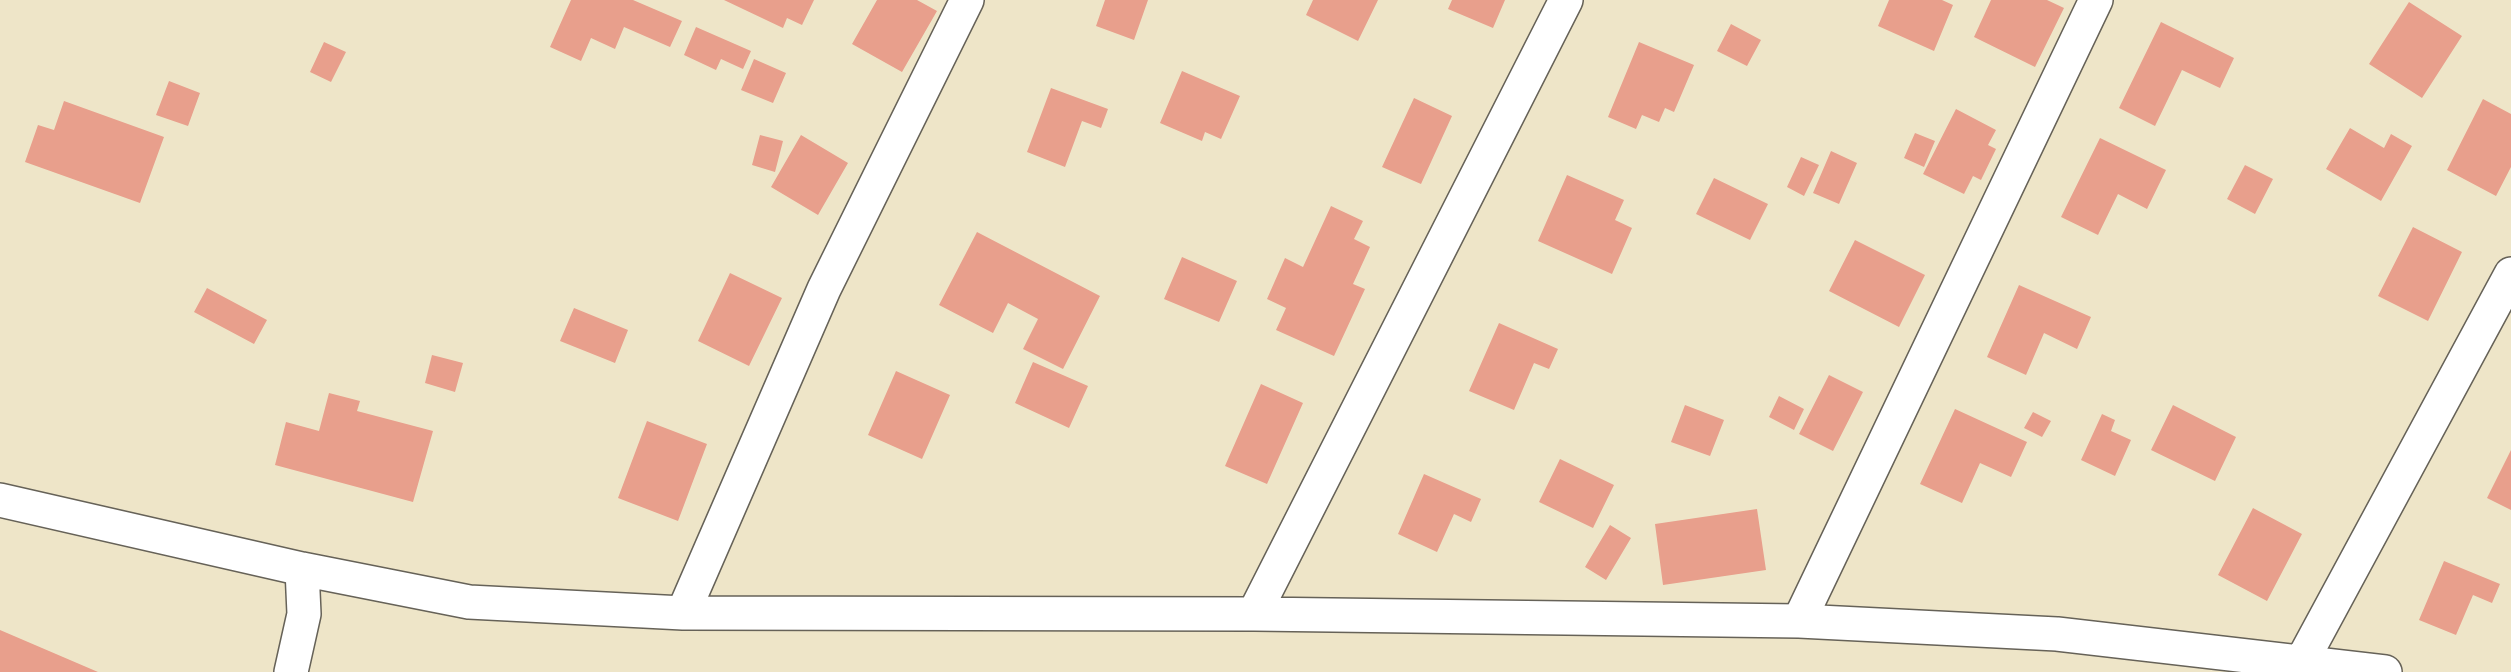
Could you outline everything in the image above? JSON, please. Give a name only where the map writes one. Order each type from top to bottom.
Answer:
[{"type":"street","points":[[683,613],[824,289],[967,0]]},
{"type":"street","points":[[1254,614],[1566,0]]},
{"type":"street","points":[[1798,621],[2096,0]]},
{"type":"street","points":[[2302,661],[2511,274]]},
{"type":"street","points":[[0,500],[302,569],[469,602],[683,613],[1254,614],[1798,621],[2057,634],[2385,672]]},
{"type":"street","points":[[291,672],[304,614],[302,569]]},
{"type":"building","points":[[571,0],[633,0],[682,21],[670,47],[624,27],[615,49],[591,38],[581,61],[550,47]]},
{"type":"building","points":[[724,0],[814,0],[802,25],[787,18],[783,28]]},
{"type":"building","points":[[877,0],[917,0],[937,11],[902,72],[852,44]]},
{"type":"building","points":[[1105,0],[1148,0],[1134,40],[1096,26]]},
{"type":"building","points":[[1313,0],[1378,0],[1358,41],[1306,15]]},
{"type":"building","points":[[1452,0],[1505,0],[1493,28],[1448,9]]},
{"type":"building","points":[[1889,0],[1942,0],[1953,5],[1934,51],[1878,26]]},
{"type":"building","points":[[1991,0],[2047,0],[2064,8],[2035,67],[1974,37]]},
{"type":"building","points":[[2409,2],[2462,36],[2422,98],[2369,64]]},
{"type":"building","points":[[2161,22],[2234,58],[2220,88],[2182,70],[2155,126],[2119,108]]},
{"type":"building","points":[[1731,24],[1761,40],[1747,66],[1717,51]]},
{"type":"building","points":[[696,27],[751,51],[743,69],[721,59],[716,70],[684,55]]},
{"type":"building","points":[[324,42],[346,52],[331,82],[310,72]]},
{"type":"building","points":[[1639,42],[1694,65],[1674,112],[1665,108],[1659,122],[1642,115],[1636,129],[1608,117]]},
{"type":"building","points":[[754,59],[786,73],[773,103],[741,90]]},
{"type":"building","points":[[1182,71],[1240,96],[1221,139],[1205,132],[1202,141],[1160,123]]},
{"type":"building","points":[[169,81],[200,93],[188,126],[156,115]]},
{"type":"building","points":[[1051,88],[1108,109],[1101,128],[1082,121],[1065,167],[1027,152]]},
{"type":"building","points":[[1414,98],[1452,116],[1421,184],[1382,167]]},
{"type":"building","points":[[2483,99],[2511,114],[2511,167],[2496,196],[2447,170]]},
{"type":"building","points":[[64,101],[164,137],[140,203],[25,162],[38,125],[54,130]]},
{"type":"building","points":[[1956,109],[1996,130],[1988,145],[1996,149],[1981,180],[1973,176],[1964,194],[1923,174]]},
{"type":"building","points":[[2350,128],[2384,148],[2391,134],[2412,146],[2381,201],[2326,169]]},
{"type":"building","points":[[1915,133],[1935,141],[1924,167],[1904,158]]},
{"type":"building","points":[[760,135],[783,141],[775,172],[752,165]]},
{"type":"building","points":[[801,135],[848,163],[818,215],[771,187]]},
{"type":"building","points":[[2100,138],[2166,170],[2147,209],[2118,194],[2098,235],[2061,217]]},
{"type":"building","points":[[1831,151],[1857,163],[1839,204],[1813,193]]},
{"type":"building","points":[[1801,157],[1819,165],[1804,196],[1787,187]]},
{"type":"building","points":[[2245,165],[2273,179],[2255,214],[2227,199]]},
{"type":"building","points":[[1567,175],[1624,200],[1615,220],[1632,228],[1612,274],[1538,241]]},
{"type":"building","points":[[1714,178],[1768,204],[1750,240],[1696,214]]},
{"type":"building","points":[[1331,206],[1363,221],[1354,239],[1370,247],[1353,284],[1365,289],[1334,356],[1276,330],[1286,308],[1267,299],[1285,258],[1303,267]]},
{"type":"building","points":[[2413,227],[2462,252],[2428,321],[2378,296]]},
{"type":"building","points":[[977,232],[1100,296],[1063,369],[1023,349],[1038,319],[1008,303],[993,333],[939,305]]},
{"type":"building","points":[[1855,240],[1925,275],[1899,327],[1829,291]]},
{"type":"building","points":[[1182,257],[1237,281],[1219,322],[1164,299]]},
{"type":"building","points":[[730,273],[782,298],[749,366],[698,341]]},
{"type":"building","points":[[2019,285],[2091,317],[2077,349],[2044,333],[2026,375],[1987,357]]},
{"type":"building","points":[[207,288],[267,320],[254,344],[194,312]]},
{"type":"building","points":[[574,308],[628,330],[615,363],[560,341]]},
{"type":"building","points":[[1499,323],[1558,349],[1549,369],[1534,363],[1514,410],[1469,391]]},
{"type":"building","points":[[432,355],[463,363],[455,392],[425,383]]},
{"type":"building","points":[[1033,362],[1088,386],[1069,428],[1015,403]]},
{"type":"building","points":[[896,371],[950,395],[922,459],[868,435]]},
{"type":"building","points":[[1829,375],[1863,392],[1833,451],[1799,434]]},
{"type":"building","points":[[1261,384],[1303,403],[1267,484],[1225,466]]},
{"type":"building","points":[[329,393],[360,401],[357,411],[433,431],[413,502],[275,465],[286,422],[319,431]]},
{"type":"building","points":[[1779,396],[1804,409],[1794,430],[1769,417]]},
{"type":"building","points":[[1685,405],[1724,420],[1710,456],[1671,442]]},
{"type":"building","points":[[2173,405],[2236,437],[2215,481],[2151,450]]},
{"type":"building","points":[[1955,409],[2027,442],[2011,477],[1980,463],[1962,503],[1920,484]]},
{"type":"building","points":[[2033,412],[2051,421],[2042,437],[2024,428]]},
{"type":"building","points":[[2102,414],[2115,420],[2111,431],[2131,440],[2115,476],[2081,460]]},
{"type":"building","points":[[647,421],[707,444],[678,521],[618,498]]},
{"type":"building","points":[[2511,450],[2511,510],[2487,498]]},
{"type":"building","points":[[1560,459],[1614,485],[1593,528],[1539,502]]},
{"type":"building","points":[[1424,474],[1481,499],[1471,522],[1454,514],[1437,552],[1398,534]]},
{"type":"building","points":[[2253,508],[2302,534],[2267,601],[2218,575]]},
{"type":"building","points":[[1757,509],[1766,570],[1663,585],[1655,524]]},
{"type":"building","points":[[1610,525],[1631,538],[1606,580],[1585,567]]},
{"type":"building","points":[[2444,561],[2500,584],[2492,603],[2473,595],[2456,635],[2419,620]]},
{"type":"building","points":[[0,630],[98,672],[0,672]]}]
